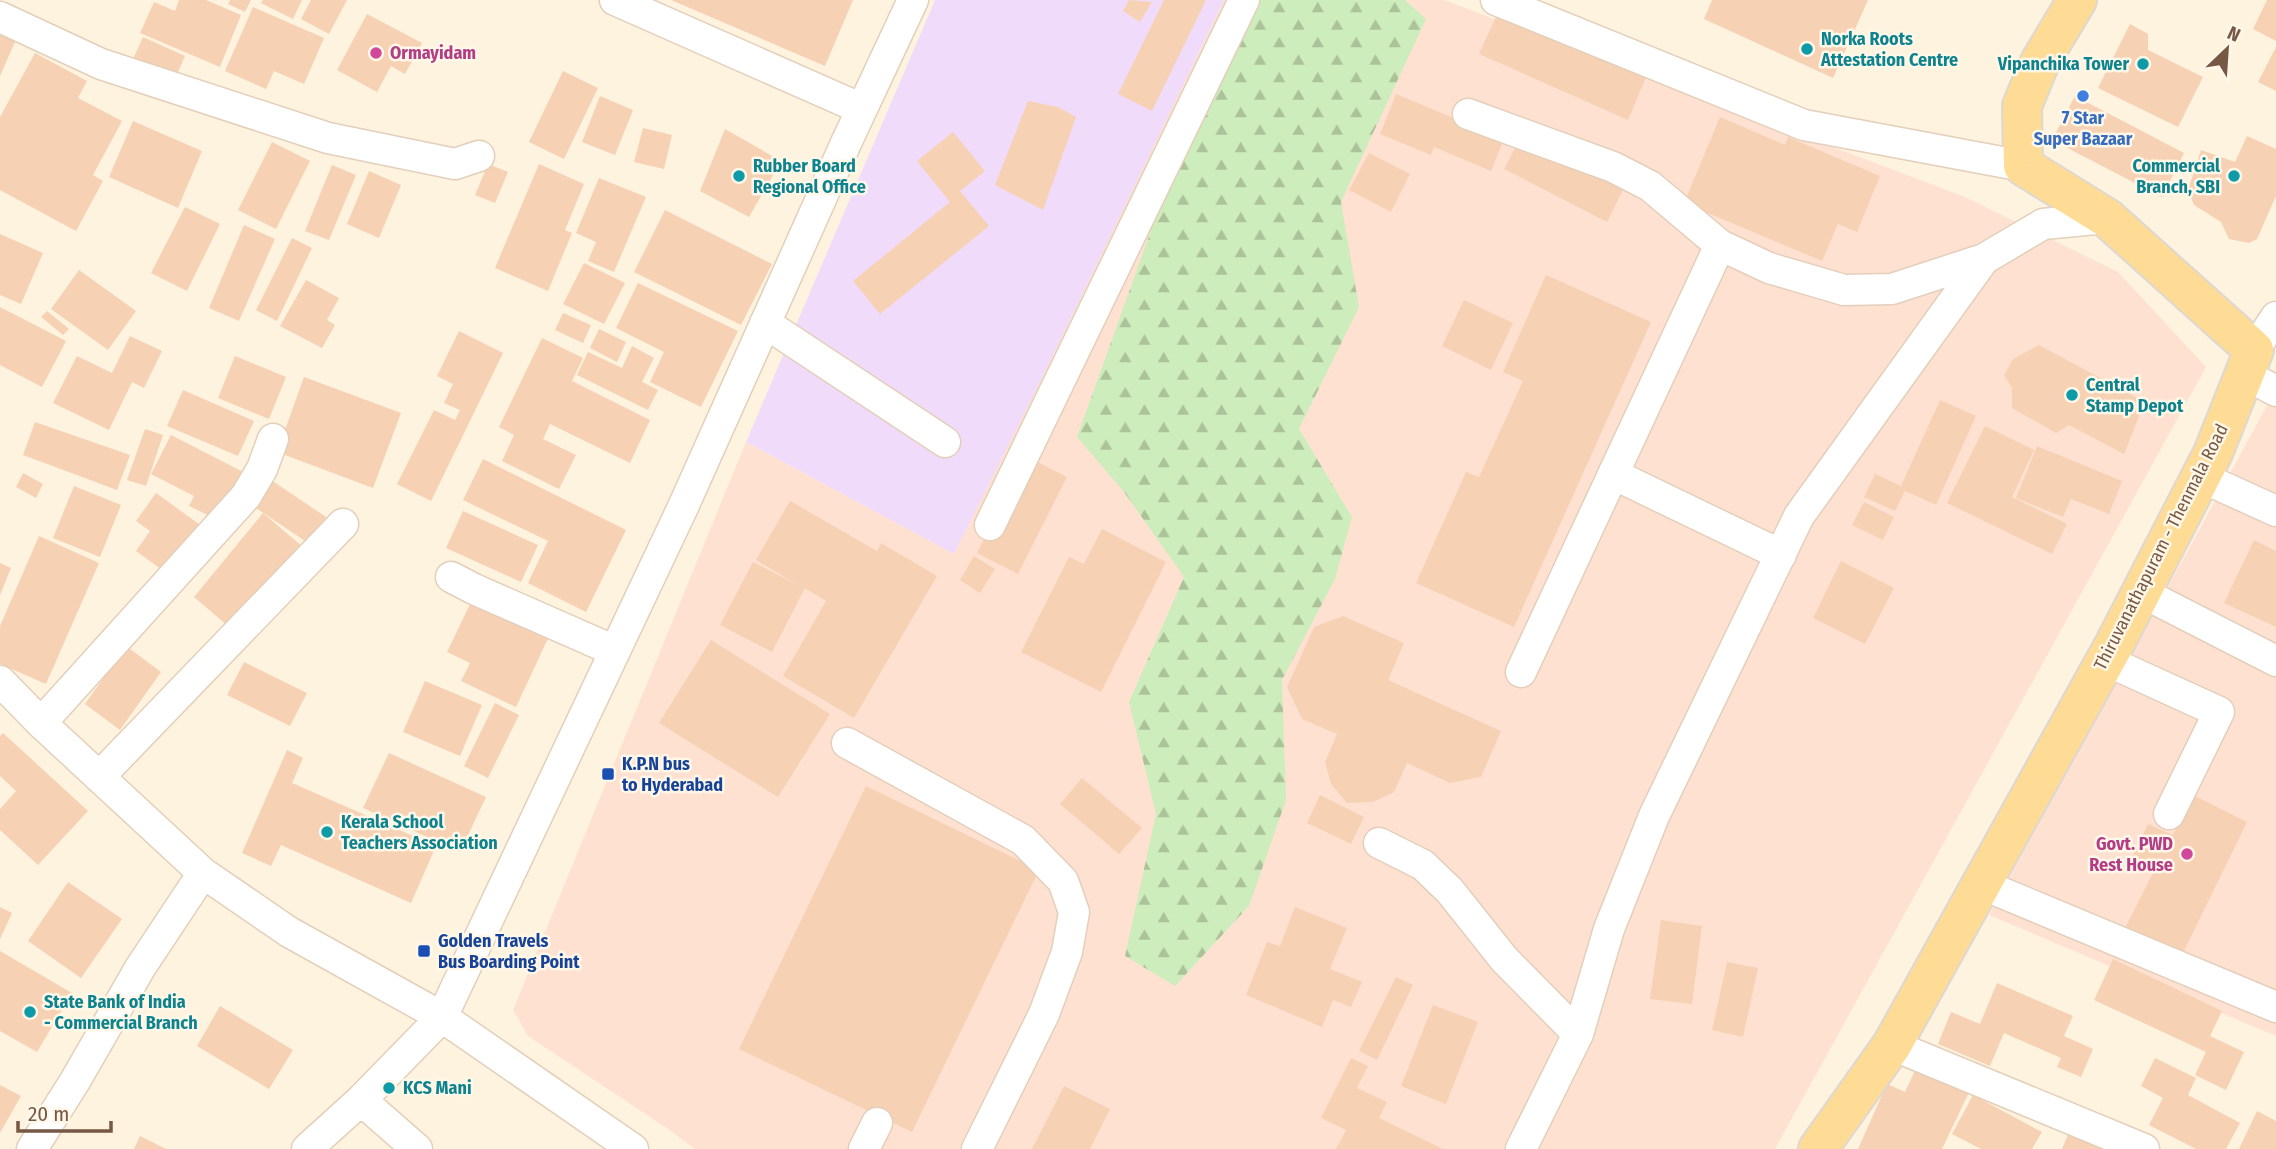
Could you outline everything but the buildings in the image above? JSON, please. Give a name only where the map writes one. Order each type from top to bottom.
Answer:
[{"type":"main road","points":[[2077,0],[2040,62],[2022,106],[2023,166],[2107,218],[2258,372]]},
{"type":"main road","name":"Thiruvanathapuram - Thenmala Road","points":[[1818,1149],[1892,1045],[2105,660],[2258,372]]},
{"type":"street","points":[[615,0],[862,109]]},
{"type":"street","points":[[307,1149],[361,1100],[442,1017],[683,507],[913,0]]},
{"type":"street","points":[[990,525],[1244,0]]},
{"type":"street","points":[[1496,0],[1804,125],[2023,166]]},
{"type":"street","points":[[0,17],[101,64],[328,138],[455,164],[479,156]]},
{"type":"street","points":[[1468,114],[1613,167],[1650,186],[1720,246],[1769,268],[1844,290],[1892,289],[1984,259],[2043,224],[2107,218]]},
{"type":"street","points":[[1521,673],[1720,246]]},
{"type":"street","points":[[1521,1149],[1578,1034],[1608,929],[1654,816],[1799,516],[1984,259]]},
{"type":"street","points":[[2258,372],[2276,317]]},
{"type":"street","points":[[765,323],[945,442]]},
{"type":"street","points":[[41,723],[246,495],[262,469],[273,439]]},
{"type":"street","points":[[1613,474],[1781,555]]},
{"type":"street","points":[[2201,477],[2276,511]]},
{"type":"street","points":[[99,777],[342,524]]},
{"type":"street","points":[[451,577],[614,651]]},
{"type":"street","points":[[2141,592],[2276,661]]},
{"type":"street","points":[[2105,660],[2219,712],[2169,814]]},
{"type":"street","points":[[0,681],[41,723],[203,873],[289,932],[442,1017],[633,1149]]},
{"type":"street","points":[[847,743],[1023,840],[1063,881],[1074,912],[1067,952],[1044,1014],[977,1149]]},
{"type":"street","points":[[1379,843],[1423,864],[1450,891],[1504,959],[1578,1034]]},
{"type":"street","points":[[33,1149],[140,968],[203,873]]},
{"type":"street","points":[[1981,884],[2276,1007]]},
{"type":"street","points":[[1892,1045],[2144,1149]]},
{"type":"street","points":[[361,1100],[416,1149]]},
{"type":"shaded area","points":[[935,0],[1224,0],[954,554],[746,442]]},
{"type":"shaded area","points":[[1224,0],[1444,0],[1965,197],[2118,272],[2206,367],[1775,1149],[695,1149],[528,1036],[513,1010],[746,442],[954,554]]},
{"type":"shaded area","points":[[2276,389],[2276,1036],[1989,915]]},
{"type":"green space","points":[[1254,0],[1405,0],[1426,19],[1341,202],[1359,307],[1299,429],[1352,517],[1335,579],[1282,680],[1286,800],[1249,906],[1175,986],[1125,956],[1156,814],[1129,702],[1184,577],[1124,492],[1077,437],[1188,127]]},
{"type":"place","name":"Norka Roots Attestation Centre","points":[[1807,49]]},
{"type":"place","name":"Ormayidam","points":[[376,53]]},
{"type":"place","name":"Vipanchika Tower","points":[[2143,64]]},
{"type":"place","name":"7 Star Super Bazaar","points":[[2083,96]]},
{"type":"place","name":"Rubber Board Regional Office","points":[[739,176]]},
{"type":"place","name":"Commercial Branch, SBI","points":[[2234,176]]},
{"type":"place","name":"Central Stamp Depot","points":[[2072,395]]},
{"type":"place","name":"K.P.N bus to Hyderabad","points":[[608,774]]},
{"type":"place","name":"Kerala School Teachers Association","points":[[327,832]]},
{"type":"place","name":"Govt. PWD Rest House","points":[[2187,854]]},
{"type":"place","name":"Golden Travels Bus Boarding Point","points":[[424,951]]},
{"type":"place","name":"State Bank of India - Commercial Branch","points":[[30,1012]]},
{"type":"place","name":"KCS Mani","points":[[389,1088]]}]
